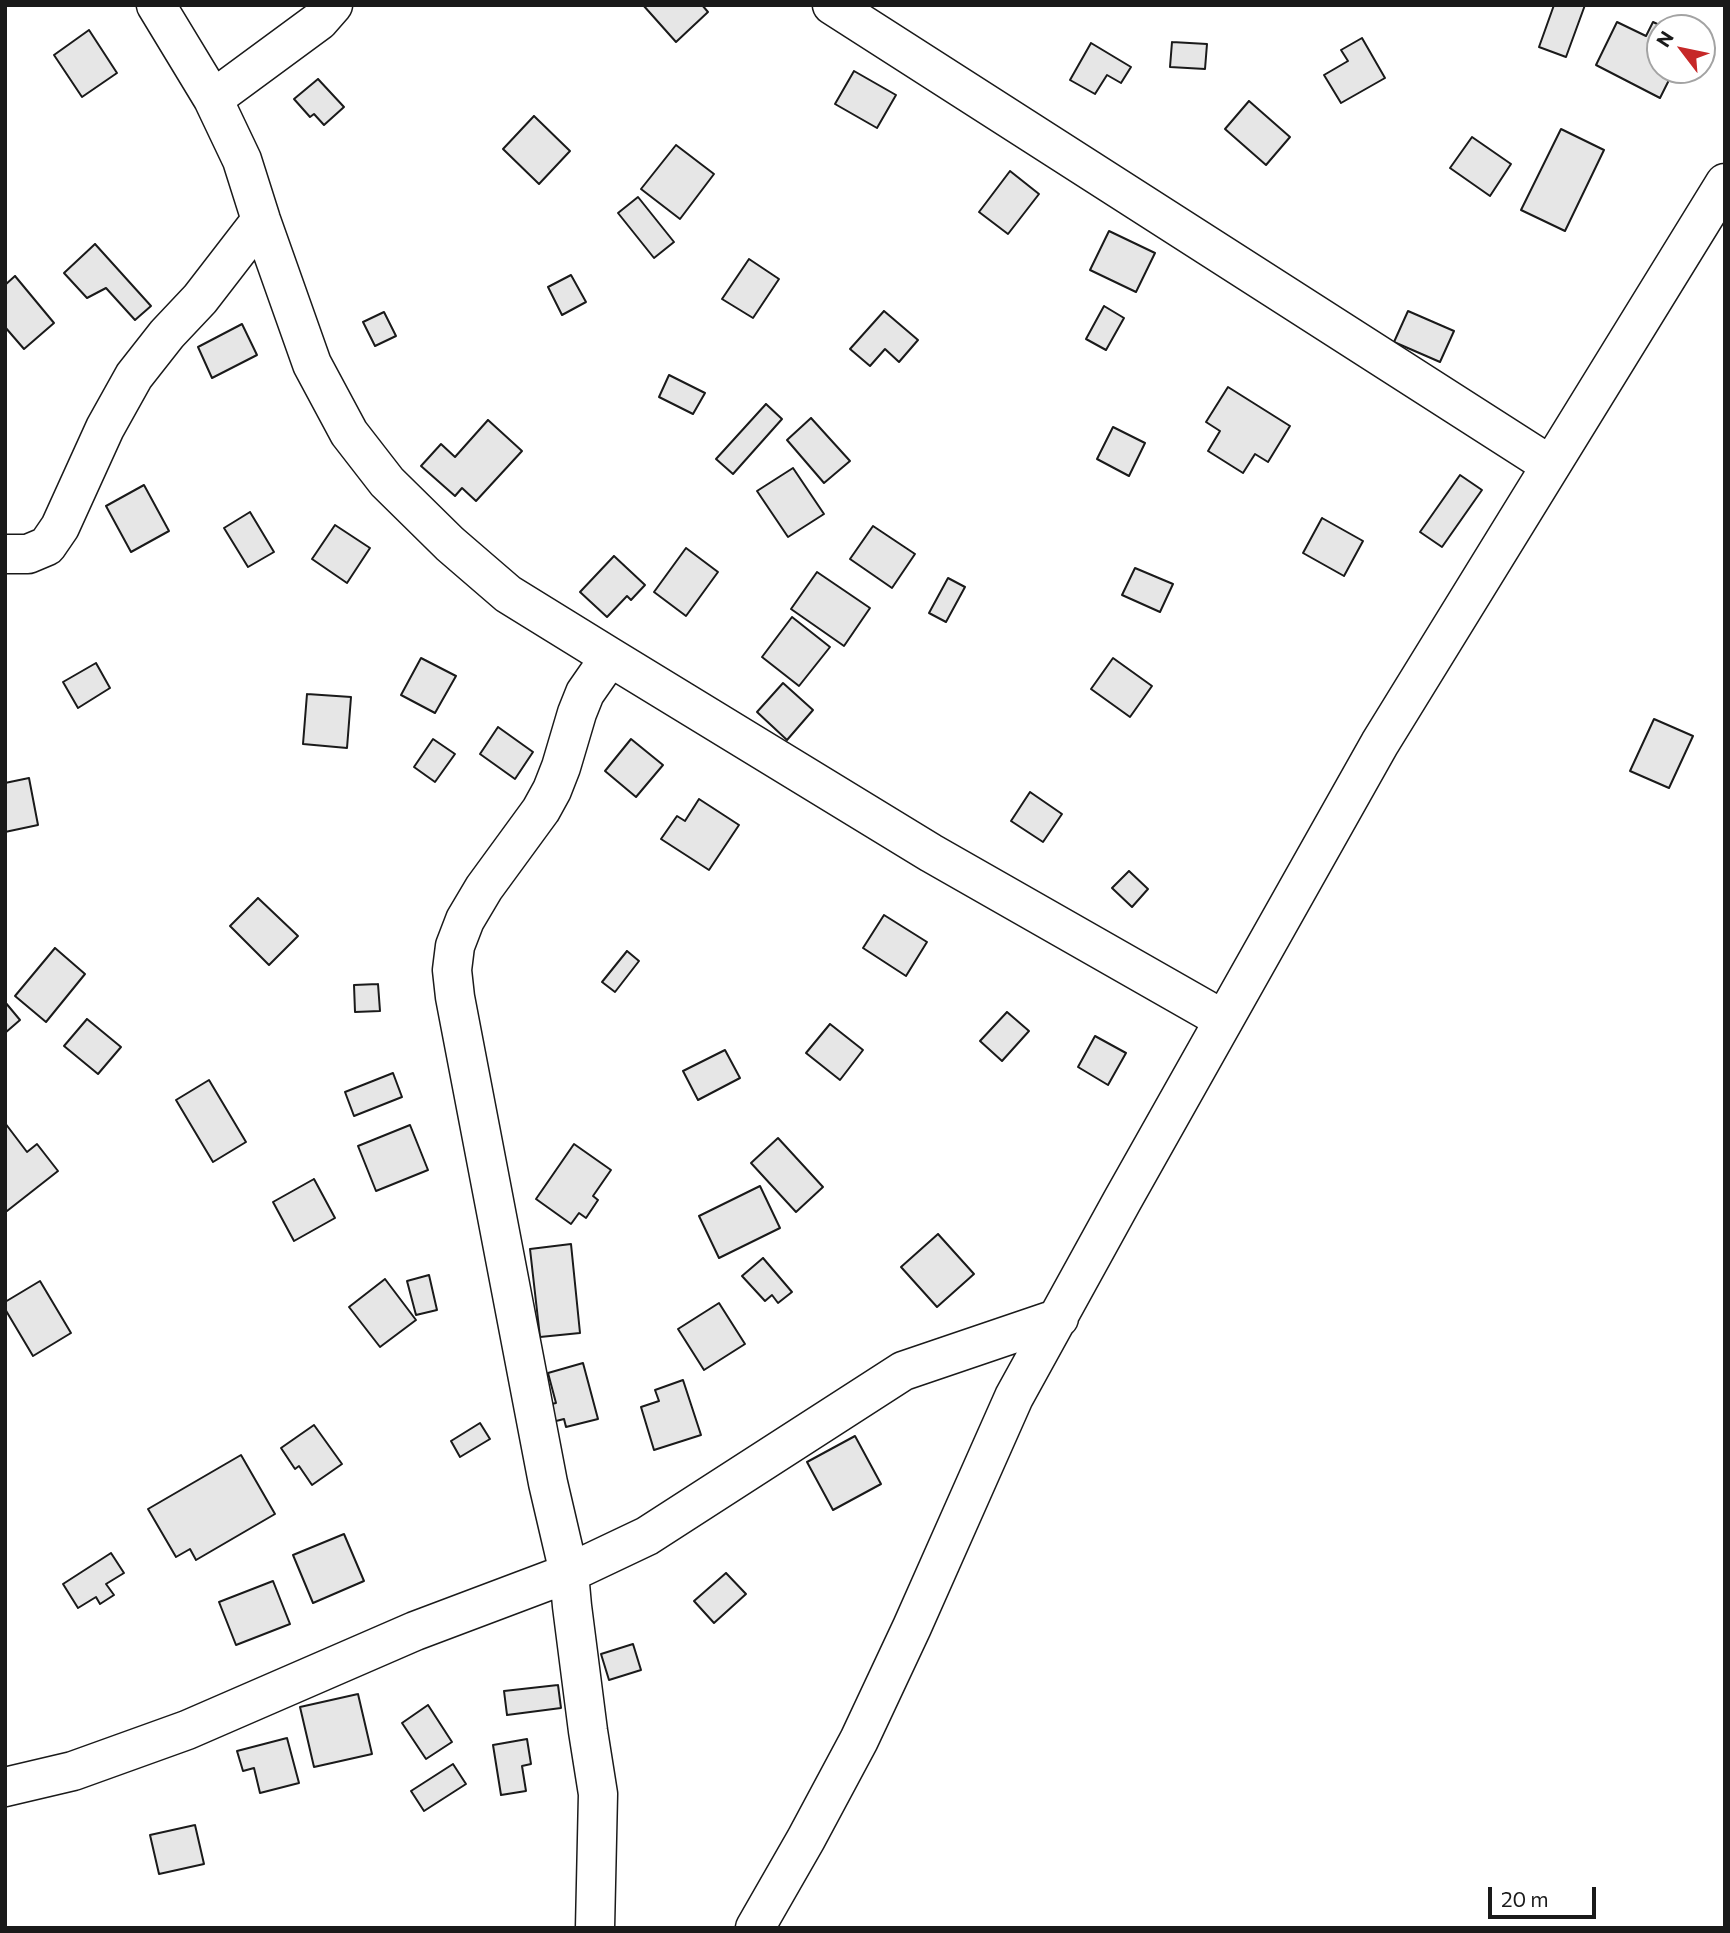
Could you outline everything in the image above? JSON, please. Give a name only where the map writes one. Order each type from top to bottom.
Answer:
[{"type":"street","points":[[156,5],[213,99],[242,160],[312,364],[349,433],[387,482],[450,544],[508,594],[610,657],[931,853],[1224,1020]]},
{"type":"street","points":[[213,99],[319,21],[333,5]]},
{"type":"street","points":[[832,5],[1550,465]]},
{"type":"street","points":[[755,1928],[859,1740],[1014,1397],[1380,743],[1725,183]]},
{"type":"street","points":[[5,554],[28,554],[47,546],[60,527],[105,428],[134,376],[167,334],[200,299],[261,220]]},
{"type":"street","points":[[595,1928],[598,1794],[569,1573],[545,1470],[454,997],[452,970],[455,946],[465,920],[484,888],[541,810],[561,767],[585,693],[610,657]]},
{"type":"street","points":[[5,1787],[73,1772],[187,1730],[415,1631],[569,1573],[648,1536],[903,1371],[1059,1318]]},
{"type":"building","points":[[643,5],[702,5],[708,12],[676,42]]},
{"type":"building","points":[[1554,5],[1585,5],[1566,57],[1539,47]]},
{"type":"building","points":[[1617,22],[1646,36],[1646,84],[1667,84],[1660,98],[1596,65]]},
{"type":"building","points":[[89,30],[117,73],[82,97],[54,55]]},
{"type":"building","points":[[1362,38],[1385,78],[1341,103],[1324,75],[1348,61],[1341,50]]},
{"type":"building","points":[[1172,42],[1207,44],[1205,69],[1170,67]]},
{"type":"building","points":[[1091,43],[1131,67],[1121,83],[1107,75],[1095,94],[1070,80]]},
{"type":"building","points":[[854,71],[896,95],[877,128],[835,104]]},
{"type":"building","points":[[318,79],[344,107],[324,125],[314,114],[310,117],[294,99]]},
{"type":"building","points":[[1249,101],[1290,137],[1266,165],[1225,129]]},
{"type":"building","points":[[534,116],[570,151],[539,184],[503,149]]},
{"type":"building","points":[[1561,129],[1604,150],[1565,231],[1521,210]]},
{"type":"building","points":[[1472,137],[1511,164],[1490,196],[1450,168]]},
{"type":"building","points":[[676,145],[714,174],[680,219],[641,189]]},
{"type":"building","points":[[1010,171],[1039,194],[1008,234],[979,212]]},
{"type":"building","points":[[638,197],[674,242],[654,258],[618,213]]},
{"type":"building","points":[[1109,231],[1155,253],[1136,292],[1090,270]]},
{"type":"building","points":[[95,244],[151,306],[135,320],[106,288],[87,298],[64,273]]},
{"type":"building","points":[[749,259],[779,279],[753,318],[722,299]]},
{"type":"building","points":[[571,275],[586,302],[562,315],[548,287]]},
{"type":"building","points":[[15,276],[54,323],[24,349],[5,327],[5,285]]},
{"type":"building","points":[[1104,306],[1124,318],[1106,350],[1086,339]]},
{"type":"building","points":[[884,311],[918,340],[899,362],[885,349],[870,366],[850,349]]},
{"type":"building","points":[[1408,311],[1454,331],[1440,362],[1394,342]]},
{"type":"building","points":[[384,312],[396,336],[375,346],[363,322]]},
{"type":"building","points":[[242,324],[257,355],[212,378],[198,347]]},
{"type":"building","points":[[669,375],[705,393],[693,414],[659,397]]},
{"type":"building","points":[[1228,387],[1290,426],[1268,462],[1255,454],[1243,473],[1208,451],[1220,431],[1206,422]]},
{"type":"building","points":[[766,404],[782,419],[733,474],[716,459]]},
{"type":"building","points":[[811,418],[850,461],[824,483],[787,440]]},
{"type":"building","points":[[488,420],[522,451],[476,501],[462,488],[455,496],[421,466],[441,444],[455,457]]},
{"type":"building","points":[[1113,427],[1145,443],[1129,476],[1097,459]]},
{"type":"building","points":[[793,468],[824,514],[788,537],[757,491]]},
{"type":"building","points":[[1460,475],[1482,490],[1442,547],[1420,532]]},
{"type":"building","points":[[144,485],[169,531],[131,552],[106,506]]},
{"type":"building","points":[[250,512],[274,552],[248,567],[224,528]]},
{"type":"building","points":[[1322,518],[1363,541],[1344,576],[1303,553]]},
{"type":"building","points":[[335,525],[370,548],[347,583],[312,559]]},
{"type":"building","points":[[873,526],[915,554],[892,588],[850,559]]},
{"type":"building","points":[[686,548],[718,572],[686,616],[654,592]]},
{"type":"building","points":[[614,556],[645,585],[631,600],[627,596],[607,617],[580,592]]},
{"type":"building","points":[[1135,568],[1173,584],[1160,612],[1122,595]]},
{"type":"building","points":[[817,572],[870,608],[844,646],[791,609]]},
{"type":"building","points":[[948,578],[965,587],[946,622],[929,613]]},
{"type":"building","points":[[792,617],[830,647],[799,686],[762,657]]},
{"type":"building","points":[[421,658],[456,676],[435,713],[401,695]]},
{"type":"building","points":[[1113,658],[1152,686],[1130,717],[1091,689]]},
{"type":"building","points":[[96,663],[110,688],[78,708],[63,682]]},
{"type":"building","points":[[783,683],[813,710],[787,740],[757,712]]},
{"type":"building","points":[[307,694],[351,697],[347,748],[303,744]]},
{"type":"building","points":[[1654,719],[1693,736],[1669,788],[1630,771]]},
{"type":"building","points":[[498,727],[533,752],[515,779],[480,754]]},
{"type":"building","points":[[433,739],[455,754],[435,782],[414,767]]},
{"type":"building","points":[[631,739],[663,765],[636,797],[605,771]]},
{"type":"building","points":[[29,778],[38,825],[5,832],[5,783]]},
{"type":"building","points":[[1030,792],[1062,814],[1043,842],[1011,821]]},
{"type":"building","points":[[699,799],[739,825],[709,870],[661,839],[677,816],[685,821]]},
{"type":"building","points":[[1129,871],[1148,889],[1132,907],[1112,888]]},
{"type":"building","points":[[258,898],[298,936],[269,965],[230,926]]},
{"type":"building","points":[[884,915],[927,942],[906,976],[863,948]]},
{"type":"building","points":[[55,948],[85,974],[46,1022],[15,996]]},
{"type":"building","points":[[627,951],[639,961],[615,992],[602,982]]},
{"type":"building","points":[[378,984],[380,1011],[355,1012],[354,985]]},
{"type":"building","points":[[5,1002],[20,1020],[5,1033]]},
{"type":"building","points":[[1007,1012],[1029,1031],[1002,1061],[980,1041]]},
{"type":"building","points":[[87,1019],[121,1047],[98,1074],[64,1046]]},
{"type":"building","points":[[830,1024],[863,1050],[840,1080],[806,1053]]},
{"type":"building","points":[[1095,1036],[1126,1053],[1108,1085],[1078,1067]]},
{"type":"building","points":[[725,1050],[740,1078],[698,1100],[683,1071]]},
{"type":"building","points":[[393,1073],[402,1097],[354,1116],[345,1092]]},
{"type":"building","points":[[209,1080],[246,1142],[213,1162],[176,1100]]},
{"type":"building","points":[[5,1123],[27,1152],[37,1144],[58,1171],[7,1211],[5,1209]]},
{"type":"building","points":[[410,1125],[428,1170],[376,1191],[358,1146]]},
{"type":"building","points":[[778,1138],[823,1187],[796,1212],[751,1163]]},
{"type":"building","points":[[574,1144],[611,1170],[593,1196],[598,1200],[586,1218],[579,1213],[571,1224],[536,1199]]},
{"type":"building","points":[[314,1179],[335,1218],[294,1241],[273,1202]]},
{"type":"building","points":[[760,1186],[780,1228],[719,1258],[699,1216]]},
{"type":"building","points":[[938,1234],[974,1274],[937,1307],[901,1267]]},
{"type":"building","points":[[571,1244],[580,1333],[540,1337],[530,1249]]},
{"type":"building","points":[[763,1258],[792,1292],[778,1303],[772,1295],[765,1301],[742,1276]]},
{"type":"building","points":[[429,1275],[437,1310],[416,1315],[407,1281]]},
{"type":"building","points":[[385,1279],[416,1320],[380,1347],[349,1307]]},
{"type":"building","points":[[40,1281],[71,1333],[33,1356],[5,1309],[5,1302]]},
{"type":"building","points":[[719,1303],[745,1344],[704,1370],[678,1329]]},
{"type":"building","points":[[583,1363],[598,1419],[566,1427],[564,1419],[552,1422],[547,1405],[556,1403],[548,1373]]},
{"type":"building","points":[[683,1380],[701,1435],[654,1450],[641,1407],[659,1401],[655,1390]]},
{"type":"building","points":[[480,1423],[490,1439],[460,1457],[451,1441]]},
{"type":"building","points":[[314,1425],[342,1464],[312,1485],[299,1466],[295,1469],[281,1448]]},
{"type":"building","points":[[855,1436],[881,1484],[833,1510],[807,1462]]},
{"type":"building","points":[[241,1455],[275,1514],[196,1560],[190,1549],[176,1557],[148,1509]]},
{"type":"building","points":[[344,1534],[364,1581],[313,1603],[293,1555]]},
{"type":"building","points":[[111,1553],[124,1573],[106,1584],[114,1595],[100,1604],[96,1597],[78,1608],[63,1584]]},
{"type":"building","points":[[726,1573],[746,1594],[714,1623],[694,1601]]},
{"type":"building","points":[[273,1581],[290,1624],[236,1645],[219,1602]]},
{"type":"building","points":[[633,1644],[641,1670],[609,1680],[601,1654]]},
{"type":"building","points":[[558,1685],[561,1708],[507,1715],[504,1691]]},
{"type":"building","points":[[358,1694],[372,1754],[314,1767],[300,1707]]},
{"type":"building","points":[[428,1705],[452,1742],[426,1759],[402,1723]]},
{"type":"building","points":[[287,1738],[299,1783],[260,1793],[254,1768],[243,1771],[237,1751]]},
{"type":"building","points":[[527,1739],[531,1764],[522,1766],[526,1791],[501,1795],[493,1745]]},
{"type":"building","points":[[453,1764],[466,1784],[424,1811],[411,1791]]},
{"type":"building","points":[[195,1825],[204,1864],[159,1874],[150,1835]]}]
